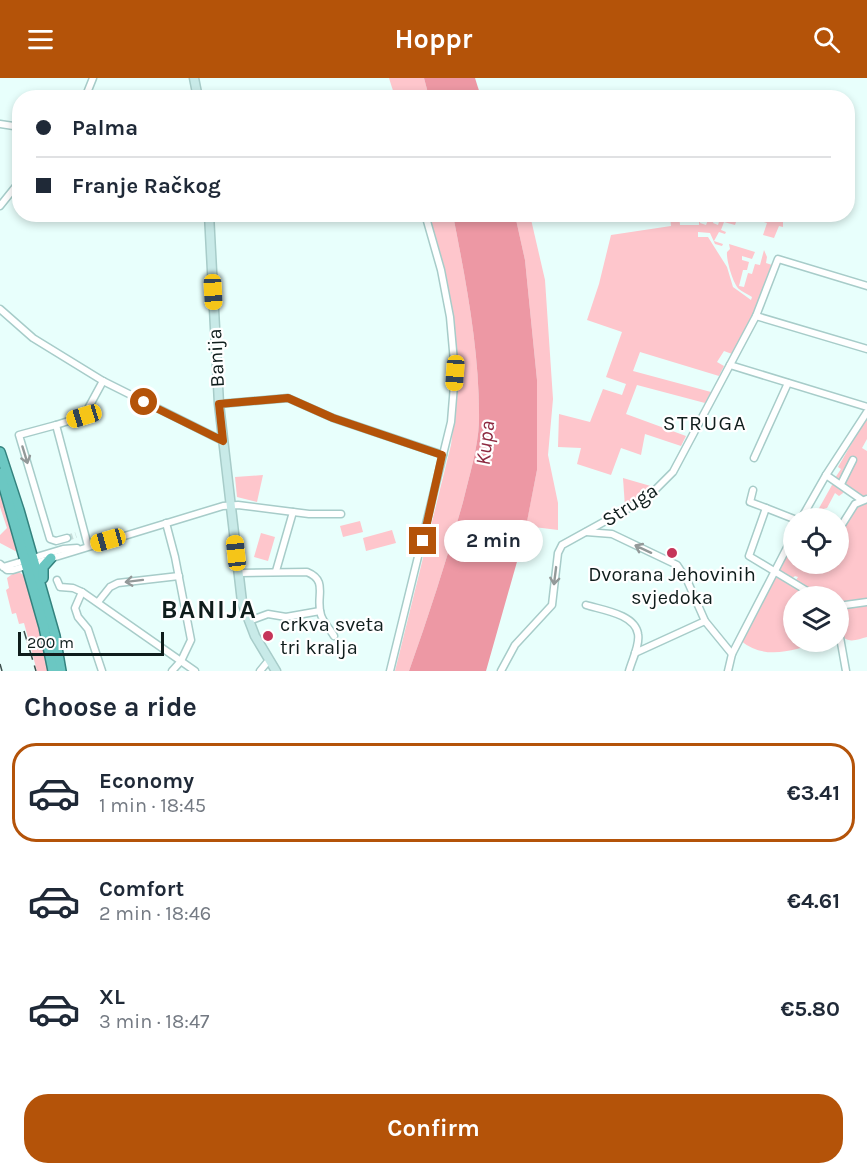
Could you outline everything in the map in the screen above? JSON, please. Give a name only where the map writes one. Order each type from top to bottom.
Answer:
[{"type":"highway","points":[[0,452],[30,562],[53,671]]},
{"type":"highway","points":[[0,473],[30,562],[44,595],[61,671]]},
{"type":"highway","points":[[44,595],[46,590],[42,570],[51,558]]},
{"type":"main road","name":"Banija","points":[[209,222],[219,404],[242,602],[249,621],[276,671]]},
{"type":"street","points":[[0,206],[12,191]]},
{"type":"street","points":[[390,671],[452,422],[455,373],[450,317],[441,270],[427,222]]},
{"type":"street","name":"Struga","points":[[585,532],[653,494],[673,472],[756,316],[778,259],[867,286]]},
{"type":"street","points":[[0,309],[33,338],[103,381],[223,441]]},
{"type":"street","points":[[756,316],[867,349]]},
{"type":"street","points":[[730,365],[867,410],[807,508]]},
{"type":"street","points":[[67,538],[56,541],[50,539],[19,435],[84,416],[103,381]]},
{"type":"street","points":[[754,458],[788,383]]},
{"type":"street","points":[[219,404],[288,398],[333,418],[442,455]]},
{"type":"street","points":[[56,425],[84,533],[85,547]]},
{"type":"street","points":[[841,484],[853,460]]},
{"type":"street","points":[[826,475],[864,499],[855,504],[849,514]]},
{"type":"street","points":[[753,490],[750,502],[783,515]]},
{"type":"street","points":[[30,562],[51,558],[230,505],[309,514],[341,514]]},
{"type":"street","points":[[766,508],[749,556],[799,586]]},
{"type":"street","points":[[276,571],[293,512]]},
{"type":"street","points":[[612,534],[614,517]]},
{"type":"street","points":[[166,524],[191,640],[181,661],[172,671]]},
{"type":"street","points":[[501,671],[515,645],[552,605],[558,553],[562,545],[585,532]]},
{"type":"street","name":"Struga","points":[[585,532],[612,534],[677,566],[687,580],[705,621],[732,654]]},
{"type":"street","points":[[76,535],[84,533]]},
{"type":"street","points":[[1,566],[10,570],[63,549],[85,547]]},
{"type":"street","points":[[728,671],[732,654],[783,555]]},
{"type":"street","points":[[238,573],[276,571],[313,574],[320,585],[320,611],[334,636]]},
{"type":"street","points":[[98,602],[110,587],[118,583],[179,576]]},
{"type":"street","points":[[57,580],[60,587],[74,588],[98,602],[195,671]]},
{"type":"street","points":[[82,592],[75,608],[78,617],[87,629],[102,671]]},
{"type":"street","points":[[849,604],[867,602]]},
{"type":"street","points":[[586,605],[624,617],[638,632],[635,653],[628,671]]},
{"type":"street","points":[[249,621],[268,614],[286,617],[320,611]]},
{"type":"street","points":[[635,653],[705,621]]},
{"type":"street","points":[[843,652],[846,671]]},
{"type":"street","points":[[260,671],[269,660]]},
{"type":"shaded area","points":[[389,78],[424,78],[427,90],[393,90]]},
{"type":"shaded area","points":[[430,222],[454,222],[475,343],[479,422],[475,452],[463,502],[424,629],[409,671],[395,671],[451,445],[455,413],[456,365],[454,333],[447,292]]},
{"type":"shaded area","points":[[517,222],[532,222],[545,280],[553,399],[548,455],[558,503],[558,530],[526,526],[537,470],[537,380],[525,260]]},
{"type":"shaded area","points":[[671,222],[680,222],[680,225],[699,225],[700,222],[706,225],[707,222],[713,222],[718,225],[719,222],[724,222],[721,230],[726,232],[725,234],[719,232],[714,241],[723,244],[722,246],[715,244],[710,233],[698,232],[698,237],[708,237],[727,267],[733,287],[751,300],[752,297],[739,289],[732,277],[727,255],[730,249],[729,244],[755,252],[752,259],[742,256],[742,260],[749,262],[747,270],[743,270],[739,286],[744,287],[748,273],[752,274],[755,264],[760,265],[764,250],[767,257],[766,263],[772,265],[756,310],[732,354],[724,351],[717,362],[724,366],[719,376],[640,352],[633,371],[711,392],[705,403],[637,385],[626,414],[686,436],[681,446],[645,434],[641,455],[621,448],[611,475],[577,464],[581,448],[558,447],[559,414],[590,422],[603,389],[622,395],[626,384],[606,377],[622,332],[587,320],[611,235],[671,226]]},
{"type":"shaded area","points":[[764,222],[783,222],[783,227],[779,226],[774,238],[763,235],[767,223]]},
{"type":"shaded area","points":[[867,417],[867,439],[862,448],[867,451],[867,498],[863,498],[835,478],[841,469],[838,467]]},
{"type":"shaded area","points":[[263,475],[257,502],[237,497],[235,477]]},
{"type":"shaded area","points":[[623,478],[654,487],[625,507]]},
{"type":"shaded area","points":[[0,483],[19,551],[17,552],[0,543],[0,535],[7,528],[0,507]]},
{"type":"shaded area","points":[[832,485],[843,488],[843,493],[839,496],[835,493],[827,508],[819,508]]},
{"type":"shaded area","points":[[867,500],[867,601],[849,603],[849,586],[802,586],[795,582],[798,577],[791,579],[781,573],[780,569],[783,564],[783,574],[849,574],[849,516],[856,504]]},
{"type":"shaded area","points":[[360,521],[363,532],[343,537],[340,526]]},
{"type":"shaded area","points":[[392,530],[396,543],[366,551],[363,538]]},
{"type":"shaded area","points":[[261,533],[275,537],[268,561],[254,557]]},
{"type":"shaded area","points":[[15,572],[26,577],[41,627],[50,671],[37,671],[24,623],[19,624],[16,613],[12,614],[6,590],[9,588],[7,578]]},
{"type":"shaded area","points":[[775,578],[781,578],[794,586],[783,586],[783,651],[760,651],[741,641]]},
{"type":"shaded area","points":[[867,603],[867,637],[849,639],[849,606]]},
{"type":"water","points":[[424,78],[475,78],[479,90],[427,90]]},
{"type":"water","name":"Kupa","points":[[454,222],[517,222],[525,260],[537,380],[537,470],[524,537],[486,671],[409,671],[457,523],[473,462],[478,432],[479,396],[475,343]]},
{"type":"tunnel","points":[[67,538],[76,535]]},
{"type":"railway","points":[[24,631],[36,671]]},
{"type":"railway","points":[[0,664],[2,671]]},
{"type":"place","name":"Dvorana Jehovinih svjedoka","points":[[672,553]]},
{"type":"place","name":"crkva sveta tri kralja","points":[[268,636]]},
{"type":"district","name":"STRUGA","points":[[705,423]]},
{"type":"district","name":"BANIJA","points":[[209,609]]},
{"type":"route","points":[[144,402],[223,441],[219,404],[288,398],[333,418],[442,455],[423,541]]}]
